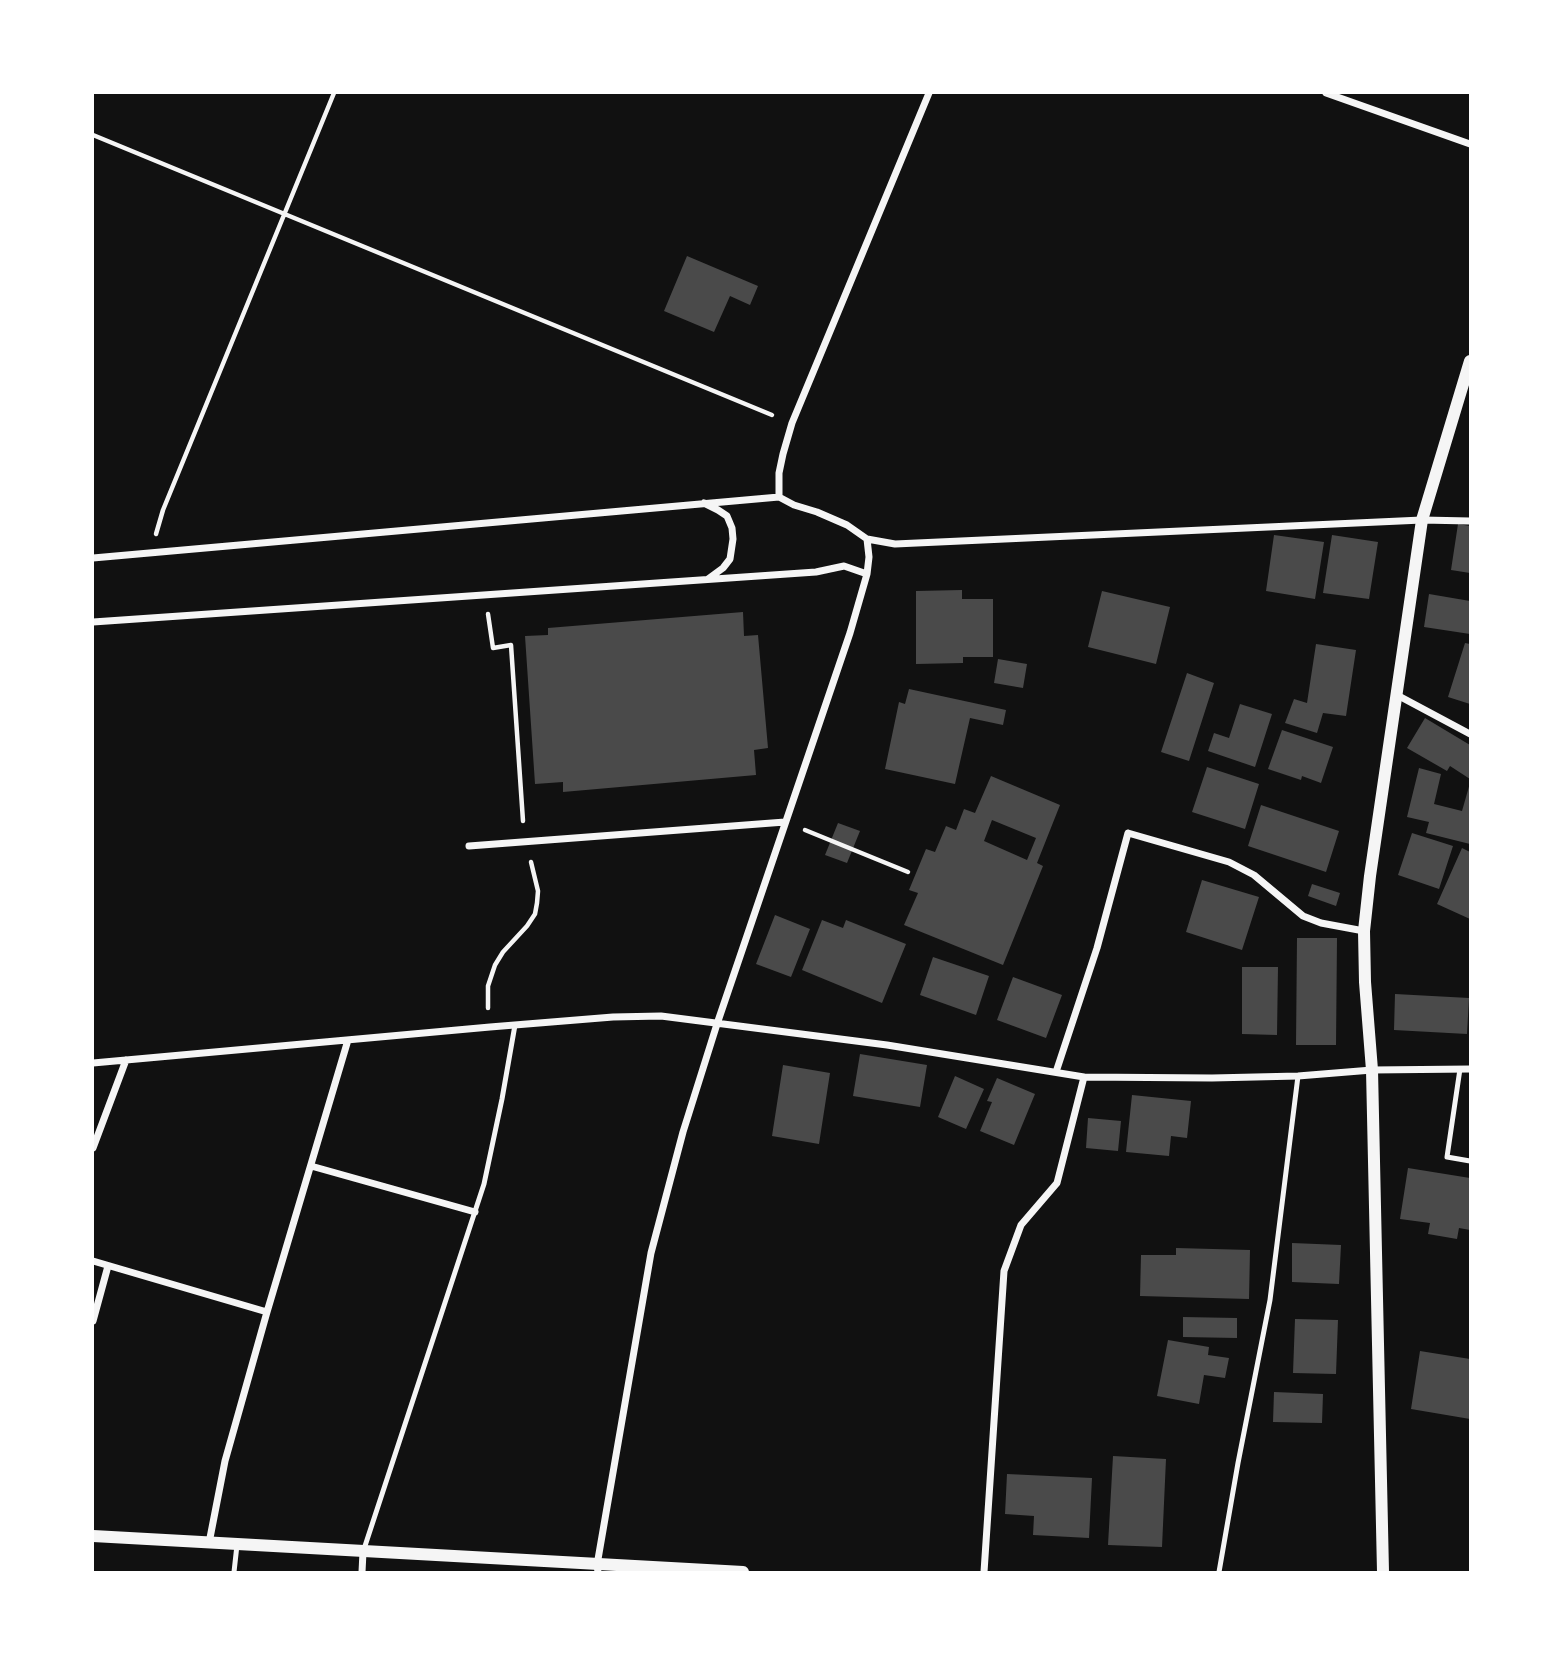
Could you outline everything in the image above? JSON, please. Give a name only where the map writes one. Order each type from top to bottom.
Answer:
[{"type":"street","points":[[779,496],[779,473],[792,424],[929,93]]},
{"type":"street","points":[[1326,93],[1470,144]]},
{"type":"street","points":[[1383,1572],[1371,1070],[1364,931],[1422,520],[1470,361]]},
{"type":"street","points":[[93,558],[779,496],[794,505],[847,525],[867,540],[895,544],[1422,520],[1470,521]]},
{"type":"street","points":[[704,503],[727,516],[733,539],[730,559],[723,568],[707,579]]},
{"type":"street","points":[[598,1569],[651,1253],[682,1132],[850,633],[867,574],[867,540]]},
{"type":"street","points":[[93,622],[816,572],[845,566],[867,574]]},
{"type":"street","points":[[1396,695],[1470,734]]},
{"type":"street","points":[[469,846],[785,822]]},
{"type":"street","points":[[1056,1072],[1097,948],[1128,833],[1229,862],[1255,875],[1303,916],[1321,923],[1364,931]]},
{"type":"street","points":[[93,1063],[490,1027],[612,1017],[661,1016],[887,1045],[1084,1077],[1212,1078],[1298,1076],[1371,1070],[1470,1069]]},
{"type":"street","points":[[209,1543],[225,1461],[348,1040]]},
{"type":"street","points":[[93,1148],[126,1060]]},
{"type":"street","points":[[984,1572],[1004,1271],[1021,1225],[1057,1183],[1084,1077]]},
{"type":"street","points":[[311,1166],[475,1212]]},
{"type":"street","points":[[93,1261],[267,1311]]},
{"type":"street","points":[[93,1321],[108,1266]]},
{"type":"street","points":[[93,1536],[598,1569],[743,1572]]},
{"type":"street","points":[[362,1572],[363,1552]]},
{"type":"lane","points":[[363,1552],[484,1184],[515,1025]]},
{"type":"lane","points":[[1460,1069],[1447,1157],[1470,1161]]},
{"type":"lane","points":[[1219,1572],[1270,1300],[1298,1076]]},
{"type":"lane","points":[[234,1572],[237,1545]]},
{"type":"path","points":[[155,552],[155,539],[163,510],[334,93]]},
{"type":"path","points":[[93,135],[792,424]]},
{"type":"path","points":[[486,596],[493,648],[511,645],[526,842],[538,891],[535,914],[503,953],[490,976],[487,994],[490,1027]]},
{"type":"path","points":[[785,822],[908,872]]},
{"type":"building","points":[[687,256],[758,286],[750,305],[730,296],[714,332],[664,311]]},
{"type":"building","points":[[1458,524],[1470,526],[1470,573],[1451,570]]},
{"type":"building","points":[[1274,535],[1324,542],[1315,599],[1266,591]]},
{"type":"building","points":[[1332,535],[1378,542],[1369,599],[1323,593]]},
{"type":"building","points":[[962,590],[962,599],[993,599],[993,657],[963,657],[963,663],[916,664],[916,591]]},
{"type":"building","points":[[1102,591],[1170,607],[1156,664],[1088,647]]},
{"type":"building","points":[[1429,594],[1470,601],[1470,634],[1424,627]]},
{"type":"building","points":[[743,612],[744,636],[758,635],[768,748],[754,750],[756,775],[563,792],[563,782],[535,784],[525,636],[548,635],[548,628]]},
{"type":"building","points":[[1465,643],[1470,644],[1470,704],[1448,697]]},
{"type":"building","points":[[1316,644],[1356,650],[1346,716],[1323,713],[1317,733],[1285,723],[1294,699],[1307,703]]},
{"type":"building","points":[[998,659],[1027,664],[1023,688],[994,683]]},
{"type":"building","points":[[1187,673],[1214,683],[1189,761],[1161,752]]},
{"type":"building","points":[[909,689],[1006,710],[1003,725],[970,718],[955,784],[885,769],[899,702],[905,704]]},
{"type":"building","points":[[1240,704],[1272,714],[1255,767],[1208,751],[1214,733],[1229,738]]},
{"type":"building","points":[[1425,718],[1470,745],[1470,779],[1450,766],[1447,771],[1407,748]]},
{"type":"building","points":[[1282,730],[1333,747],[1321,783],[1302,776],[1301,780],[1268,769]]},
{"type":"building","points":[[1207,767],[1259,784],[1245,829],[1192,812]]},
{"type":"building","points":[[1419,768],[1441,774],[1434,804],[1462,811],[1470,783],[1470,844],[1426,833],[1429,822],[1407,817]]},
{"type":"building","points":[[991,776],[1060,805],[1037,863],[1043,866],[1003,965],[904,925],[918,893],[909,890],[926,849],[935,852],[946,826],[956,830],[964,809],[975,813]],"holes":[[[992,820],[1036,838],[1027,860],[984,841]]]},
{"type":"building","points":[[1261,805],[1339,831],[1326,872],[1248,846]]},
{"type":"building","points":[[838,823],[860,831],[847,863],[825,855]]},
{"type":"building","points":[[1412,833],[1453,846],[1439,889],[1398,875]]},
{"type":"building","points":[[1462,848],[1470,852],[1470,919],[1437,904]]},
{"type":"building","points":[[1202,880],[1259,897],[1242,950],[1186,932]]},
{"type":"building","points":[[1312,884],[1340,893],[1336,906],[1308,896]]},
{"type":"building","points":[[775,915],[810,929],[791,977],[756,964]]},
{"type":"building","points":[[822,920],[843,928],[846,920],[906,944],[882,1003],[802,970]]},
{"type":"building","points":[[1297,938],[1337,938],[1336,1045],[1296,1045]]},
{"type":"building","points":[[933,957],[989,976],[976,1015],[920,995]]},
{"type":"building","points":[[1242,967],[1278,967],[1277,1035],[1242,1034]]},
{"type":"building","points":[[1013,977],[1062,995],[1046,1038],[997,1020]]},
{"type":"building","points":[[1395,994],[1469,998],[1467,1034],[1394,1030]]},
{"type":"building","points":[[860,1054],[927,1065],[920,1107],[853,1096]]},
{"type":"building","points":[[783,1065],[830,1073],[819,1144],[772,1136]]},
{"type":"building","points":[[955,1076],[984,1089],[966,1129],[938,1117]]},
{"type":"building","points":[[997,1078],[1035,1094],[1014,1145],[980,1131],[992,1102],[987,1101]]},
{"type":"building","points":[[1132,1095],[1191,1101],[1187,1138],[1171,1136],[1169,1156],[1126,1152]]},
{"type":"building","points":[[1088,1118],[1121,1121],[1118,1151],[1086,1148]]},
{"type":"building","points":[[1408,1168],[1470,1178],[1470,1230],[1459,1228],[1457,1239],[1428,1234],[1430,1223],[1400,1219]]},
{"type":"building","points":[[1292,1243],[1341,1245],[1339,1284],[1292,1282]]},
{"type":"building","points":[[1176,1248],[1250,1250],[1249,1299],[1140,1296],[1141,1255],[1176,1255]]},
{"type":"building","points":[[1183,1317],[1237,1318],[1237,1338],[1183,1337]]},
{"type":"building","points":[[1295,1319],[1338,1320],[1336,1374],[1293,1373]]},
{"type":"building","points":[[1168,1340],[1209,1347],[1208,1355],[1229,1358],[1225,1378],[1204,1375],[1199,1404],[1157,1396]]},
{"type":"building","points":[[1420,1351],[1470,1359],[1470,1419],[1411,1409]]},
{"type":"building","points":[[1274,1392],[1323,1394],[1322,1423],[1273,1422]]},
{"type":"building","points":[[1113,1456],[1166,1459],[1162,1547],[1108,1545]]},
{"type":"building","points":[[1007,1474],[1092,1478],[1089,1538],[1033,1535],[1034,1516],[1005,1514]]}]
